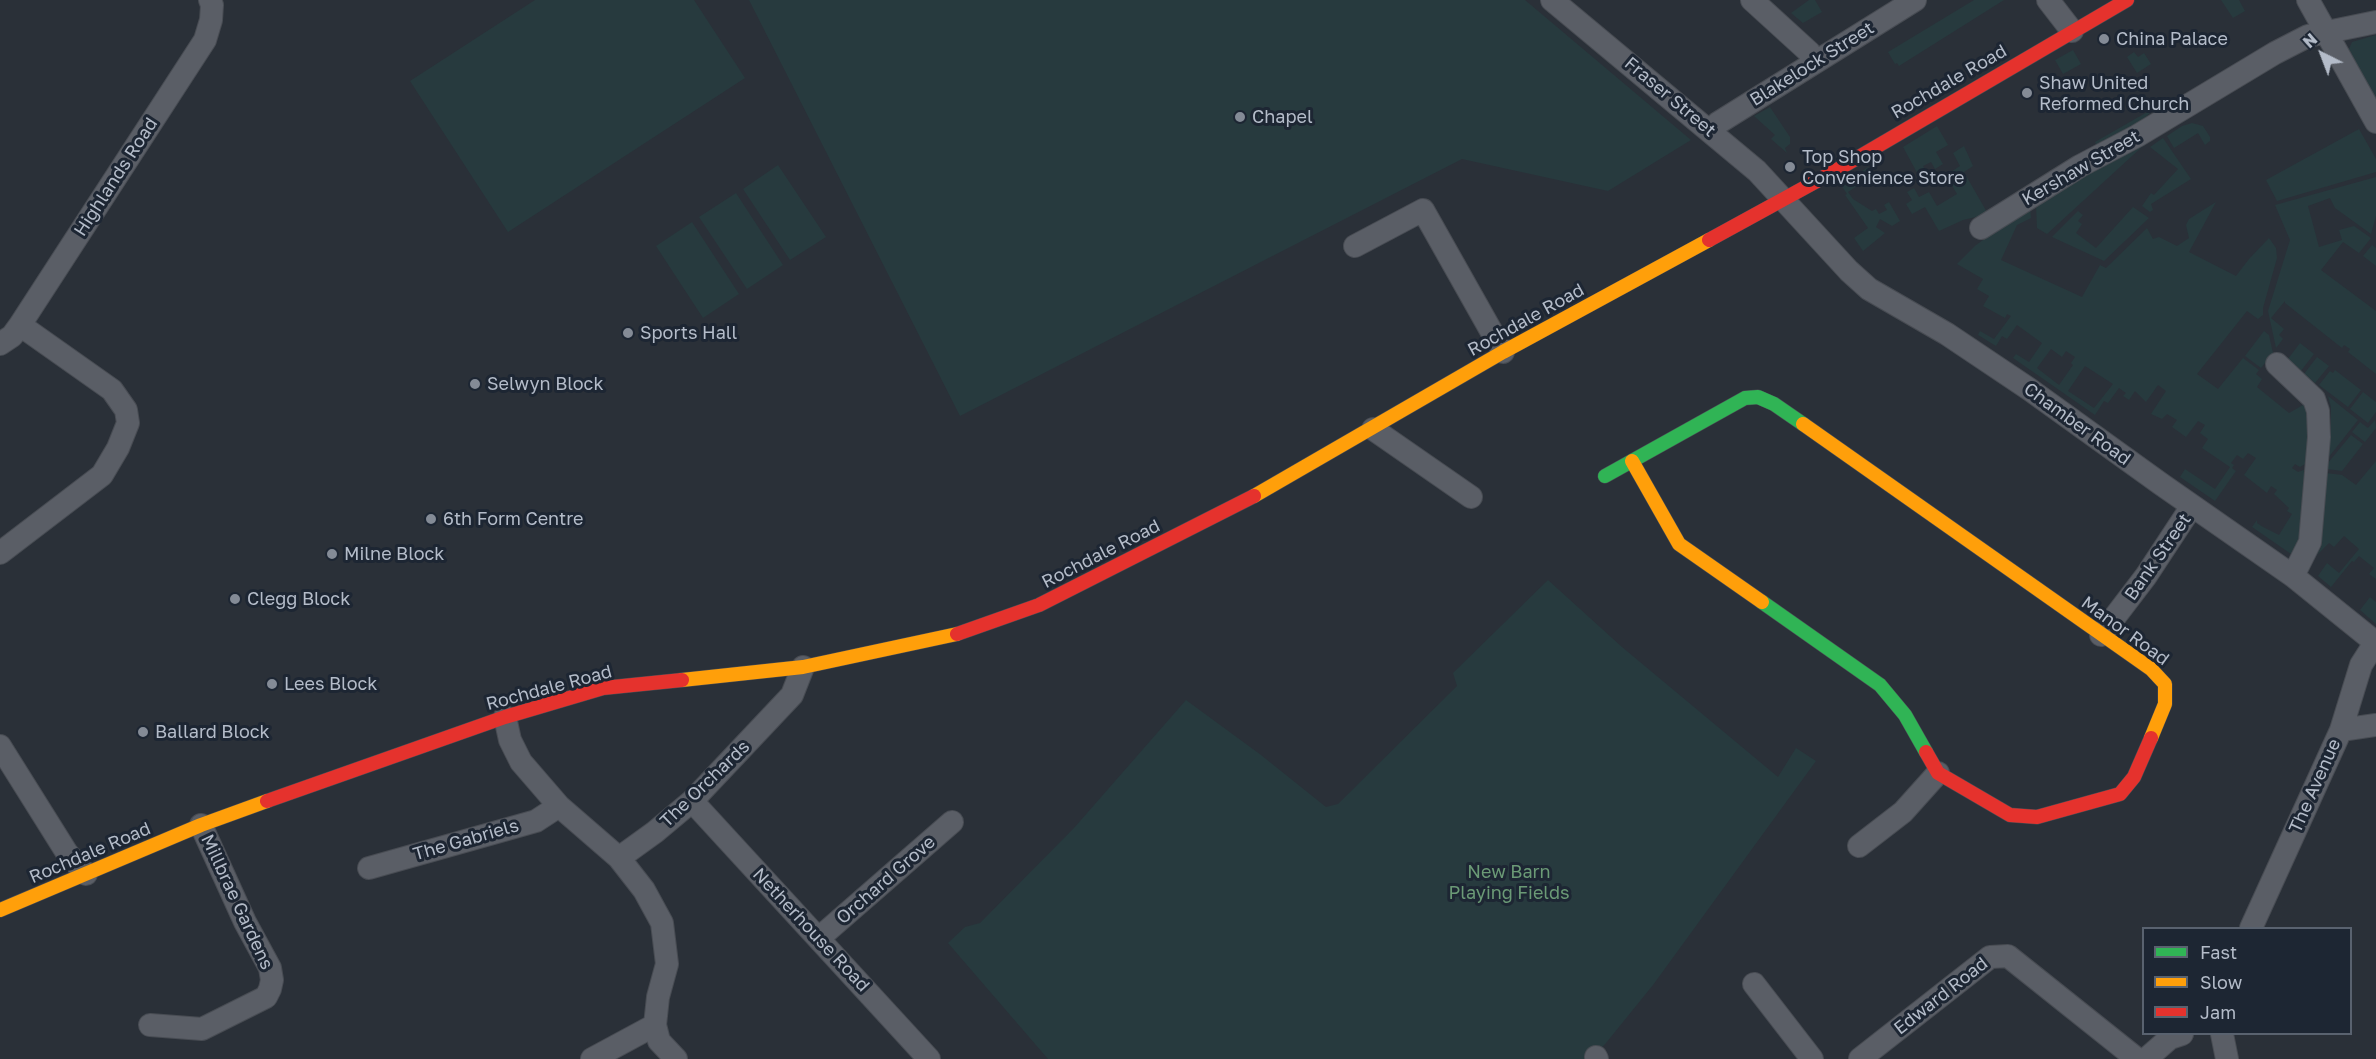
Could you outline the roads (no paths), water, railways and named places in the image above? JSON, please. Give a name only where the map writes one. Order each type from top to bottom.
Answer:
[{"type":"main road","name":"Rochdale Road","points":[[0,910],[201,825],[504,717],[603,688],[803,667],[957,634],[1039,605],[1258,494],[1503,352],[1783,200],[2127,0]]},
{"type":"main road","name":"Manor Road","points":[[1605,476],[1745,398],[1758,397],[1774,404],[2151,669],[2165,684],[2165,704],[2134,777],[2120,794],[2037,817],[2010,815],[1938,773]]},
{"type":"main road","points":[[1632,461],[1679,544],[1880,685],[1905,715],[1938,773]]},
{"type":"street","name":"Highlands Road","points":[[0,344],[12,336],[20,325],[205,40],[211,20],[210,0]]},
{"type":"street","name":"Fraser Street","points":[[1552,0],[1711,131],[1757,171],[1783,200]]},
{"type":"street","points":[[1752,0],[1802,44],[1816,62]]},
{"type":"street","name":"Blakelock Street","points":[[1711,131],[1718,123],[1915,0]]},
{"type":"street","points":[[2048,0],[2073,31]]},
{"type":"street","points":[[2308,0],[2376,122]]},
{"type":"street","name":"Kershaw Street","points":[[1981,228],[2080,166],[2275,53],[2308,36],[2376,22]]},
{"type":"street","name":"Chamber Road","points":[[1783,200],[1849,271],[1869,289],[1985,358],[2192,507],[2294,576],[2376,643]]},
{"type":"street","points":[[1355,246],[1423,210],[1503,352]]},
{"type":"street","points":[[0,553],[102,475],[118,448],[128,423],[126,410],[112,390],[20,325]]},
{"type":"street","points":[[2277,363],[2314,399],[2318,411],[2319,437],[2310,542],[2294,576]]},
{"type":"street","points":[[1373,429],[1471,497]]},
{"type":"street","name":"Bank Street","points":[[2101,635],[2146,576],[2192,507]]},
{"type":"street","name":"The Avenue","points":[[2252,927],[2341,729],[2361,665],[2376,643]]},
{"type":"street","name":"The Orchards","points":[[619,858],[692,801],[792,695],[803,667]]},
{"type":"street","points":[[504,717],[510,740],[521,762],[559,806],[619,858],[644,890],[663,923],[667,964],[658,997],[655,1025],[659,1041],[676,1059]]},
{"type":"street","points":[[2341,729],[2376,725]]},
{"type":"street","points":[[0,746],[67,853],[86,874]]},
{"type":"street","points":[[1859,846],[1903,812],[1938,773]]},
{"type":"street","name":"Netherhouse Road","points":[[692,801],[929,1059]]},
{"type":"street","name":"The Gabriels","points":[[369,868],[536,821],[559,806]]},
{"type":"street","name":"Orchard Grove","points":[[819,938],[952,822]]},
{"type":"street","name":"Millbrae Gardens","points":[[150,1025],[202,1029],[266,997],[270,989],[272,980],[270,968],[245,922],[201,825]]},
{"type":"street","name":"Edward Road","points":[[1860,1059],[1990,957],[2008,956],[2138,1059]]},
{"type":"street","points":[[1754,984],[1812,1059]]},
{"type":"street","points":[[592,1059],[655,1025]]},
{"type":"street","points":[[2146,1059],[2170,1038],[2179,1035]]},
{"type":"street","points":[[2222,1035],[2227,1059]]},
{"type":"place","name":"China Palace","points":[[2104,39]]},
{"type":"place","name":"Shaw United Reformed Church","points":[[2027,93]]},
{"type":"place","name":"Chapel","points":[[1240,117]]},
{"type":"place","name":"Top Shop Convenience Store","points":[[1790,167]]},
{"type":"place","name":"Sports Hall","points":[[628,333]]},
{"type":"place","name":"Selwyn Block","points":[[475,384]]},
{"type":"place","name":"6th Form Centre","points":[[431,519]]},
{"type":"place","name":"Milne Block","points":[[332,554]]},
{"type":"place","name":"Clegg Block","points":[[235,599]]},
{"type":"place","name":"Lees Block","points":[[272,684]]},
{"type":"place","name":"Ballard Block","points":[[143,732]]},
{"type":"park label","name":"New Barn Playing Fields","points":[[1509,882]]}]
